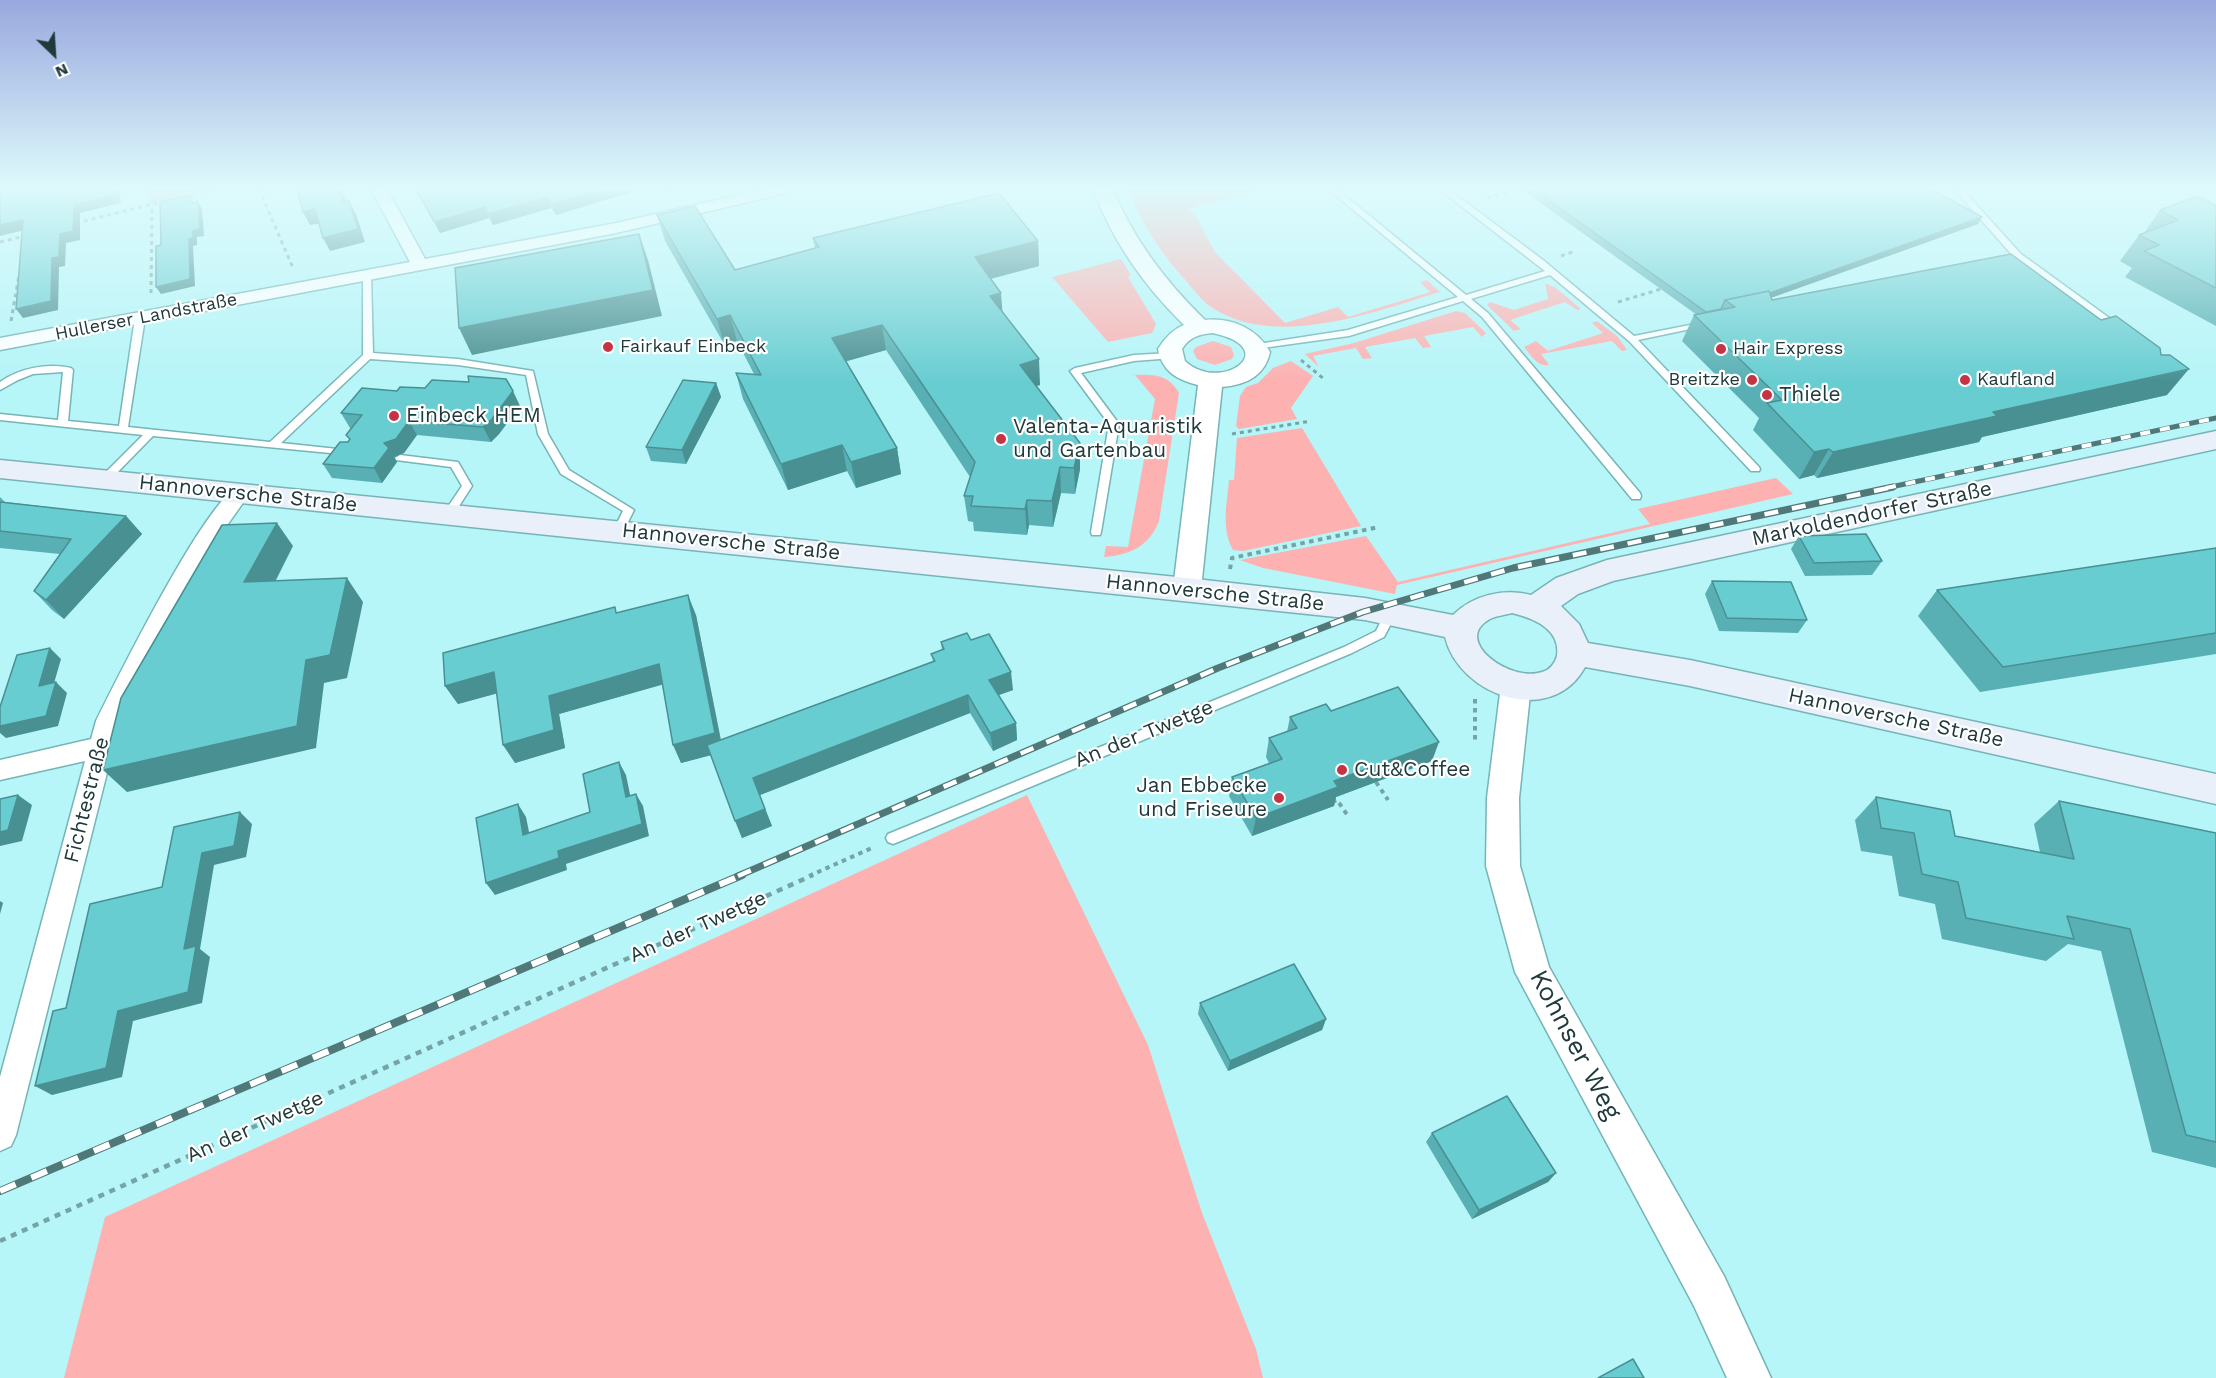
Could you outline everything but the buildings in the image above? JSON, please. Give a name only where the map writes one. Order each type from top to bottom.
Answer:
[{"type":"main road","name":"Markoldendorfer Straße","points":[[1536,608],[1567,586],[1606,571],[2216,440]]},
{"type":"main road","name":"Hannoversche Straße","points":[[0,469],[1187,589],[1390,614],[1461,628]]},
{"type":"main road","points":[[1512,602],[1536,608],[1564,627],[1572,639],[1575,653],[1572,667],[1561,678],[1545,685],[1516,685],[1484,673],[1469,659],[1461,644],[1461,628],[1470,613],[1489,604],[1512,602]]},
{"type":"main road","name":"Hannoversche Straße","points":[[1575,653],[1679,670],[2216,789]]},
{"type":"street","points":[[414,253],[420,265]]},
{"type":"street","name":"Hullerser Landstraße","points":[[4,344],[420,265],[504,253]]},
{"type":"street","points":[[1138,253],[1179,309],[1199,327]]},
{"type":"street","points":[[1213,326],[1235,330],[1252,339],[1258,347],[1260,356],[1257,364],[1250,371],[1233,378],[1211,380],[1180,369],[1170,356],[1173,342],[1179,336],[1199,327],[1213,326]]},
{"type":"street","points":[[1187,589],[1211,380]]},
{"type":"street","name":"Fichtestraße","points":[[0,1135],[108,721],[162,612],[220,519],[240,493]]},
{"type":"street","name":"Kohnser Weg","points":[[1516,685],[1503,798],[1503,866],[1533,972],[1709,1291],[1749,1378]]},
{"type":"street","points":[[0,770],[102,747]]},
{"type":"lane","points":[[1410,253],[1485,315],[1636,496]]},
{"type":"lane","points":[[1527,253],[1597,308],[1632,339],[1755,469]]},
{"type":"lane","points":[[2016,253],[2123,332]]},
{"type":"lane","points":[[1983,263],[2018,256]]},
{"type":"lane","points":[[1258,347],[1349,333],[1551,272]]},
{"type":"lane","points":[[367,275],[368,356]]},
{"type":"lane","points":[[123,430],[145,317]]},
{"type":"lane","points":[[1632,339],[1715,322]]},
{"type":"lane","points":[[273,445],[368,356],[458,362],[530,373],[543,434],[565,472],[629,510],[618,531]]},
{"type":"lane","points":[[1096,532],[1114,424],[1075,371],[1134,358],[1170,356]]},
{"type":"lane","points":[[0,387],[9,379],[20,375],[54,367],[68,370],[63,424]]},
{"type":"lane","points":[[0,417],[352,453]]},
{"type":"lane","points":[[105,479],[151,433]]},
{"type":"lane","points":[[400,458],[454,464],[467,486],[448,514]]},
{"type":"lane","name":"An der Twetge","points":[[894,838],[1348,650],[1380,634],[1390,614]]},
{"type":"path","points":[[145,317],[149,253]]},
{"type":"path","points":[[287,253],[301,287]]},
{"type":"path","points":[[4,344],[20,268]]},
{"type":"path","points":[[1597,308],[1661,289]]},
{"type":"path","points":[[1298,357],[1324,379]]},
{"type":"path","points":[[1230,435],[1311,421]]},
{"type":"path","points":[[1232,558],[1379,527]]},
{"type":"path","points":[[1376,782],[1388,800]]},
{"type":"path","points":[[1331,802],[1337,800],[1348,816]]},
{"type":"path","name":"An der Twetge","points":[[0,1241],[894,838]]},
{"type":"shaded area","points":[[1164,253],[1216,253],[1285,323],[1338,307],[1348,317],[1430,292],[1420,282],[1427,280],[1440,292],[1385,309],[1325,323],[1264,326],[1237,320],[1211,307]]},
{"type":"shaded area","points":[[1121,259],[1131,275],[1128,277],[1156,324],[1152,333],[1108,342],[1052,277]]},
{"type":"shaded area","points":[[1545,283],[1556,288],[1581,309],[1577,310],[1565,302],[1510,320],[1521,329],[1514,331],[1487,305],[1490,302],[1514,310],[1548,299]]},
{"type":"shaded area","points":[[1456,311],[1465,313],[1486,333],[1482,337],[1473,327],[1424,336],[1431,347],[1423,348],[1415,338],[1365,347],[1372,358],[1363,359],[1356,348],[1313,356],[1319,367],[1305,354],[1354,343]]},
{"type":"shaded area","points":[[1597,321],[1617,336],[1627,350],[1622,351],[1612,341],[1541,354],[1549,365],[1545,365],[1535,360],[1524,347],[1536,341],[1548,351],[1603,333],[1592,323]]},
{"type":"shaded area","points":[[1213,341],[1231,347],[1234,355],[1232,359],[1215,365],[1197,359],[1193,351],[1196,347]]},
{"type":"shaded area","points":[[1291,361],[1313,376],[1291,408],[1297,419],[1239,429],[1236,426],[1240,396],[1246,387],[1258,383],[1273,368]]},
{"type":"shaded area","points":[[1135,375],[1166,379],[1179,393],[1159,521],[1150,537],[1138,548],[1123,554],[1104,557],[1106,546],[1128,547],[1155,399]]},
{"type":"shaded area","points":[[1302,428],[1361,526],[1243,551],[1233,550],[1227,533],[1226,516],[1229,480],[1234,480],[1237,438]]},
{"type":"shaded area","points":[[1776,478],[1793,494],[1397,585],[1395,594],[1263,568],[1240,560],[1366,536],[1398,582],[1650,524],[1638,509]]},
{"type":"shaded area","points":[[1027,795],[1148,1045],[1202,1213],[1256,1349],[1263,1378],[64,1378],[105,1217]]},
{"type":"railway","points":[[1886,488],[2216,418]]},
{"type":"railway","points":[[738,876],[1218,668],[1363,612],[1513,568],[1893,487]]},
{"type":"railway","points":[[0,1191],[742,875]]},
{"type":"place","name":"Fairkauf Einbeck","points":[[608,347]]},
{"type":"place","name":"Hair Express","points":[[1721,349]]},
{"type":"place","name":"Breitzke","points":[[1752,380]]},
{"type":"place","name":"Kaufland","points":[[1965,380]]},
{"type":"place","name":"Thiele","points":[[1767,395]]},
{"type":"place","name":"Einbeck HEM","points":[[394,416]]},
{"type":"place","name":"Valenta-Aquaristik und Gartenbau","points":[[1001,439]]},
{"type":"place","name":"Cut&Coffee","points":[[1342,770]]},
{"type":"place","name":"Jan Ebbecke und Friseure","points":[[1279,798]]}]
